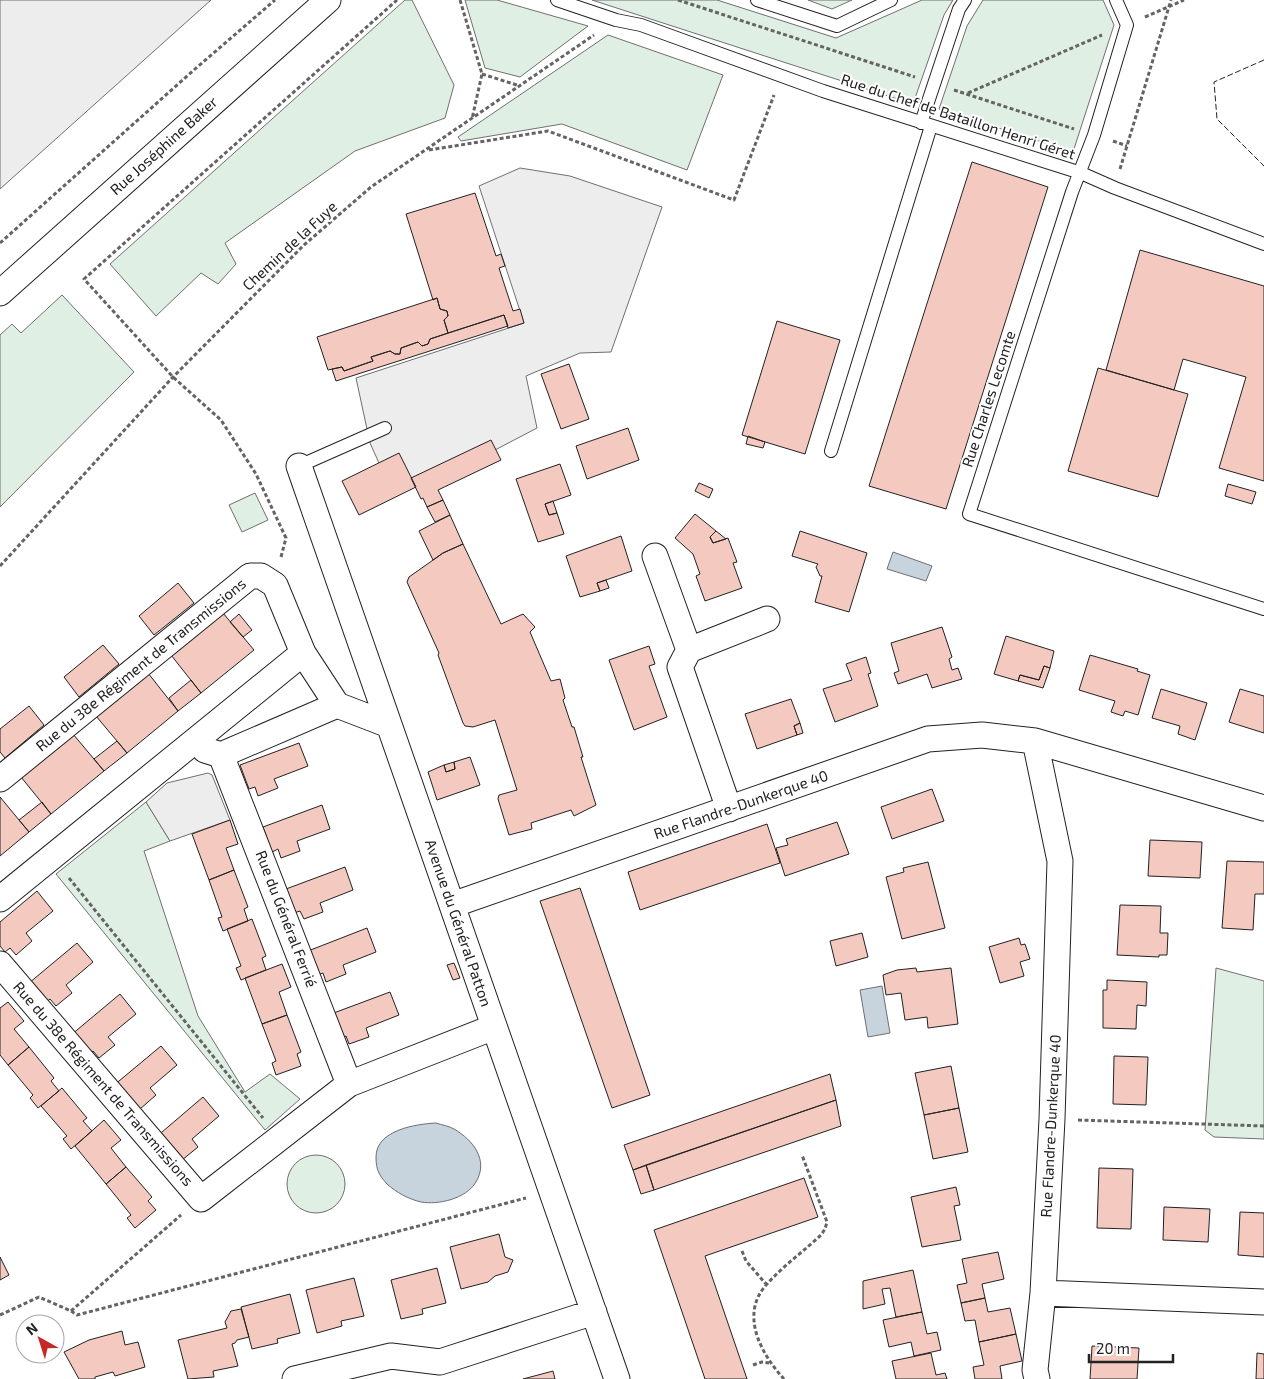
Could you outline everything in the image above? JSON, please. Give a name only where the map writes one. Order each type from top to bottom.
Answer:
[{"type":"street","name":"Rue Joséphine Baker","points":[[0,293],[328,0]]},
{"type":"street","name":"Avenue du Général Patton","points":[[300,466],[617,1379]]},
{"type":"street","points":[[655,556],[689,650]]},
{"type":"street","name":"Rue du 38e Régiment de Transmissions","points":[[0,779],[250,576],[261,576],[275,585]]},
{"type":"street","points":[[275,585],[303,653],[337,706],[389,725]]},
{"type":"street","points":[[729,809],[680,667],[689,650],[767,619]]},
{"type":"street","points":[[0,899],[303,653]]},
{"type":"street","points":[[188,746],[221,755],[337,706]]},
{"type":"street","name":"Rue Flandre-Dunkerque 40","points":[[452,905],[928,739],[982,735],[1035,741],[1264,808]]},
{"type":"street","name":"Rue Flandre-Dunkerque 40","points":[[1035,741],[1060,861],[1052,1119],[1043,1293],[1035,1370],[1037,1379]]},
{"type":"street","name":"Rue du Général Ferrié","points":[[221,755],[349,1084]]},
{"type":"street","name":"Rue du 38e Régiment de Transmissions","points":[[0,964],[200,1199],[349,1084],[494,1027]]},
{"type":"street","points":[[1043,1293],[1264,1302]]},
{"type":"street","points":[[295,1379],[391,1356],[440,1362],[594,1312]]},
{"type":"lane","name":"Rue du Chef de Bataillon Henri Géret","points":[[557,0],[616,20],[642,25],[781,76],[926,125],[1081,173],[1115,188],[1264,244]]},
{"type":"lane","points":[[757,0],[837,26],[891,0]]},
{"type":"lane","points":[[831,450],[926,125],[934,83],[959,10],[965,0]]},
{"type":"lane","points":[[1116,0],[1127,24]]},
{"type":"lane","name":"Rue Charles Lecomte","points":[[1127,24],[1094,135],[1081,173],[1072,192],[969,514],[1264,609]]},
{"type":"lane","points":[[300,466],[385,428]]},
{"type":"path","points":[[0,243],[275,0]]},
{"type":"path","points":[[275,585],[286,538],[256,474],[222,420],[173,377],[84,279],[397,0]]},
{"type":"path","points":[[460,0],[482,74],[471,119]]},
{"type":"path","points":[[678,0],[1127,146]]},
{"type":"path","points":[[1115,188],[1171,0]]},
{"type":"path","points":[[968,93],[1184,0]]},
{"type":"path","name":"Chemin de la Fuye","points":[[0,566],[173,377],[304,245],[372,187],[616,20]]},
{"type":"path","points":[[482,74],[520,86]]},
{"type":"path","points":[[426,151],[548,131],[734,200],[781,76]]},
{"type":"path","points":[[52,857],[279,1138]]},
{"type":"path","points":[[1052,1119],[1264,1126]]},
{"type":"path","points":[[784,1379],[770,1363],[755,1331],[753,1319],[756,1306],[766,1284],[821,1235],[825,1229],[827,1222],[802,1155]]},
{"type":"path","points":[[0,1315],[39,1297],[77,1315],[551,1192]]},
{"type":"path","points":[[71,1311],[200,1199]]},
{"type":"path","points":[[742,1251],[746,1261],[766,1284]]},
{"type":"path","points":[[753,1365],[762,1362],[770,1363]]},
{"type":"green space","points":[[405,0],[412,0],[454,85],[445,118],[355,151],[225,243],[236,264],[218,284],[201,273],[156,316],[110,264]]},
{"type":"green space","points":[[465,0],[497,0],[588,26],[520,77],[485,68]]},
{"type":"green space","points":[[592,0],[717,0],[836,38],[922,0],[953,0],[944,15],[913,104]]},
{"type":"green space","points":[[808,0],[852,0],[832,9]]},
{"type":"green space","points":[[983,0],[1103,0],[1114,25],[1073,152],[939,109],[967,26]]},
{"type":"green space","points":[[608,35],[723,75],[687,170],[562,124],[461,141],[458,137]]},
{"type":"green space","points":[[62,295],[134,372],[0,507],[0,335],[12,324],[21,333]]},
{"type":"green space","points":[[255,493],[268,520],[242,532],[229,505]]},
{"type":"green space","points":[[146,802],[170,841],[144,851],[198,1016],[245,1092],[270,1074],[300,1099],[265,1130],[56,874]]},
{"type":"green space","points":[[1216,968],[1264,981],[1264,1139],[1214,1137],[1205,1130]]},
{"type":"green space","points":[[310,1155],[322,1155],[337,1163],[345,1178],[345,1190],[337,1205],[322,1213],[310,1213],[295,1205],[287,1190],[287,1178],[295,1163]]},
{"type":"shaded area","points":[[0,0],[211,0],[0,189]]},
{"type":"shaded area","points":[[520,168],[570,176],[662,207],[611,352],[580,353],[526,376],[537,428],[495,450],[411,478],[379,463],[370,443],[356,378],[524,323],[479,186]]},
{"type":"shaded area","points":[[893,552],[932,566],[926,581],[887,569]]},
{"type":"shaded area","points":[[208,773],[212,775],[230,820],[170,841],[146,802],[167,783]]},
{"type":"shaded area","points":[[882,986],[890,1033],[868,1037],[860,990]]},
{"type":"shaded area","points":[[436,1123],[454,1129],[473,1145],[480,1158],[480,1174],[471,1188],[459,1197],[435,1203],[421,1202],[402,1195],[387,1184],[378,1172],[376,1157],[378,1148],[383,1140],[390,1135],[408,1127]]},
{"type":"building","points":[[972,162],[1048,187],[946,509],[869,486]]},
{"type":"building","points":[[475,193],[496,256],[501,254],[505,266],[499,268],[513,311],[520,309],[524,323],[508,328],[504,315],[448,333],[444,320],[448,316],[447,311],[440,309],[437,298],[433,300],[406,214]]},
{"type":"building","points":[[1140,250],[1264,286],[1264,481],[1219,468],[1246,377],[1183,359],[1174,390],[1106,370]]},
{"type":"building","points":[[437,298],[440,309],[447,311],[448,316],[444,320],[448,333],[430,339],[428,344],[422,346],[418,342],[401,348],[400,354],[390,351],[371,357],[373,361],[344,371],[342,367],[328,370],[317,337]]},
{"type":"building","points":[[504,315],[508,326],[336,381],[332,369],[342,367],[344,371],[373,361],[371,357],[390,351],[400,354],[401,348],[418,342],[422,346],[428,344],[430,339]]},
{"type":"building","points":[[777,321],[840,340],[805,454],[742,435]]},
{"type":"building","points":[[569,364],[589,419],[561,429],[541,374]]},
{"type":"building","points":[[1098,368],[1188,394],[1158,497],[1068,471]]},
{"type":"building","points":[[628,428],[639,460],[587,479],[576,446]]},
{"type":"building","points":[[748,436],[765,442],[763,448],[746,444]]},
{"type":"building","points":[[491,440],[501,460],[438,490],[443,500],[427,507],[411,478]]},
{"type":"building","points":[[399,453],[416,487],[359,515],[342,481]]},
{"type":"building","points":[[560,464],[571,495],[545,504],[549,515],[557,513],[564,534],[538,542],[516,479]]},
{"type":"building","points":[[699,483],[713,489],[709,498],[695,491]]},
{"type":"building","points":[[1228,484],[1256,492],[1252,504],[1225,496]]},
{"type":"building","points":[[443,500],[450,515],[435,522],[427,507]]},
{"type":"building","points":[[553,501],[557,513],[549,515],[545,504]]},
{"type":"building","points":[[695,514],[716,531],[710,537],[713,543],[728,538],[737,562],[733,563],[742,588],[705,601],[696,576],[700,574],[693,554],[675,538]]},
{"type":"building","points":[[450,515],[463,544],[433,560],[419,531]]},
{"type":"building","points":[[716,531],[726,539],[713,543],[710,537]]},
{"type":"building","points":[[800,531],[867,553],[849,612],[815,602],[822,576],[820,576],[816,567],[818,564],[792,556]]},
{"type":"building","points":[[621,536],[632,571],[597,583],[600,591],[580,597],[566,556]]},
{"type":"building","points":[[463,544],[501,624],[523,614],[535,627],[530,632],[551,681],[560,679],[565,698],[563,700],[572,727],[574,727],[596,805],[574,816],[571,810],[531,823],[532,829],[509,835],[498,799],[499,795],[517,790],[495,720],[473,727],[465,726],[463,723],[438,655],[439,653],[407,582],[409,577],[443,553]]},
{"type":"building","points":[[606,580],[609,588],[600,591],[597,583]]},
{"type":"building","points":[[178,583],[194,603],[154,635],[139,616]]},
{"type":"building","points":[[223,613],[254,650],[201,693],[171,655]]},
{"type":"building","points":[[239,614],[252,630],[243,637],[230,622]]},
{"type":"building","points":[[942,627],[952,657],[949,659],[952,670],[958,668],[962,679],[932,688],[927,674],[898,684],[894,673],[899,671],[891,643]]},
{"type":"building","points":[[1006,636],[1054,651],[1050,668],[1044,666],[1039,680],[1020,675],[1018,681],[994,674]]},
{"type":"building","points":[[103,645],[119,664],[79,697],[64,677]]},
{"type":"building","points":[[649,646],[655,664],[649,666],[667,717],[634,730],[609,660]]},
{"type":"building","points":[[1090,655],[1138,669],[1137,671],[1150,675],[1138,715],[1125,711],[1123,716],[1111,712],[1115,701],[1079,690]]},
{"type":"building","points":[[866,657],[871,673],[868,674],[878,706],[835,722],[823,689],[852,680],[846,664]]},
{"type":"building","points":[[1044,666],[1050,668],[1043,688],[1018,681],[1020,675],[1039,680]]},
{"type":"building","points":[[148,673],[178,711],[127,753],[96,716]]},
{"type":"building","points":[[191,680],[201,693],[178,711],[169,698]]},
{"type":"building","points":[[1161,689],[1207,703],[1195,740],[1178,734],[1180,726],[1152,718]]},
{"type":"building","points":[[1240,689],[1264,696],[1264,733],[1229,722]]},
{"type":"building","points":[[791,699],[800,723],[794,726],[797,735],[757,749],[745,714]]},
{"type":"building","points":[[29,706],[44,725],[5,758],[0,752],[0,729]]},
{"type":"building","points":[[800,723],[803,733],[797,735],[794,726]]},
{"type":"building","points":[[73,734],[104,771],[51,814],[21,777]]},
{"type":"building","points":[[117,741],[127,753],[104,771],[94,759]]},
{"type":"building","points":[[299,743],[308,766],[274,779],[278,788],[258,796],[255,787],[249,789],[240,765]]},
{"type":"building","points":[[470,757],[480,785],[437,800],[428,772],[444,765],[446,772],[455,769],[454,762]]},
{"type":"building","points":[[454,762],[455,769],[446,772],[444,765]]},
{"type":"building","points":[[932,789],[944,821],[892,839],[881,807]]},
{"type":"building","points":[[0,797],[29,832],[0,856]]},
{"type":"building","points":[[42,802],[51,814],[29,832],[19,820]]},
{"type":"building","points":[[322,805],[330,829],[297,841],[300,851],[281,858],[278,849],[272,852],[263,827]]},
{"type":"building","points":[[230,820],[238,844],[226,848],[234,870],[209,880],[192,834]]},
{"type":"building","points":[[837,822],[849,854],[785,876],[776,848],[788,845],[786,839]]},
{"type":"building","points":[[767,824],[780,863],[640,910],[628,872]]},
{"type":"building","points":[[1150,840],[1202,842],[1200,878],[1148,876]]},
{"type":"building","points":[[1227,861],[1264,862],[1264,894],[1255,894],[1253,930],[1222,928]]},
{"type":"building","points":[[928,862],[945,928],[902,939],[886,877],[904,872],[903,868]]},
{"type":"building","points":[[345,867],[353,890],[320,903],[323,912],[304,919],[300,911],[294,913],[286,889]]},
{"type":"building","points":[[234,870],[248,907],[244,909],[248,921],[223,931],[218,918],[222,917],[209,880]]},
{"type":"building","points":[[580,888],[650,1095],[612,1108],[540,901]]},
{"type":"building","points":[[37,891],[53,911],[26,933],[32,941],[16,955],[10,948],[5,952],[0,946],[0,922]]},
{"type":"building","points":[[1120,905],[1161,906],[1160,933],[1168,933],[1167,955],[1159,955],[1159,957],[1117,955]]},
{"type":"building","points":[[252,919],[266,956],[262,958],[266,970],[241,980],[236,968],[241,966],[227,929]]},
{"type":"building","points":[[367,928],[376,952],[343,965],[346,974],[326,982],[323,973],[317,975],[308,951]]},
{"type":"building","points":[[862,933],[868,957],[836,966],[830,941]]},
{"type":"building","points":[[1019,938],[1021,945],[1025,944],[1030,959],[1020,962],[1024,976],[1000,983],[989,947]]},
{"type":"building","points":[[77,943],[93,962],[66,985],[72,993],[56,1006],[50,999],[45,1003],[29,983]]},
{"type":"building","points":[[454,963],[460,978],[453,980],[447,965]]},
{"type":"building","points":[[282,964],[291,987],[279,992],[287,1015],[262,1024],[245,978]]},
{"type":"building","points":[[916,968],[917,972],[951,968],[958,1024],[928,1028],[927,1017],[905,1020],[901,993],[886,995],[883,975],[897,970]]},
{"type":"building","points":[[1107,980],[1147,982],[1146,1006],[1137,1005],[1136,1029],[1103,1028],[1103,990],[1107,990]]},
{"type":"building","points":[[390,992],[399,1015],[366,1028],[369,1037],[349,1044],[346,1036],[341,1038],[331,1014]]},
{"type":"building","points":[[120,994],[136,1014],[108,1037],[115,1045],[99,1058],[93,1051],[88,1055],[71,1035]]},
{"type":"building","points":[[8,1002],[24,1021],[14,1029],[29,1047],[8,1065],[0,1055],[0,1008]]},
{"type":"building","points":[[287,1015],[301,1052],[297,1054],[301,1066],[276,1075],[272,1063],[276,1061],[262,1024]]},
{"type":"building","points":[[161,1046],[177,1065],[150,1088],[156,1095],[140,1109],[113,1086]]},
{"type":"building","points":[[29,1047],[54,1078],[51,1081],[59,1091],[38,1108],[30,1098],[33,1095],[8,1065]]},
{"type":"building","points":[[1114,1056],[1148,1057],[1146,1105],[1113,1104]]},
{"type":"building","points":[[951,1066],[959,1108],[924,1115],[915,1073]]},
{"type":"building","points":[[830,1074],[836,1100],[633,1170],[624,1145]]},
{"type":"building","points":[[62,1088],[87,1118],[83,1121],[92,1131],[71,1149],[63,1139],[67,1136],[41,1106]]},
{"type":"building","points":[[203,1097],[219,1116],[192,1139],[198,1147],[182,1160],[155,1138]]},
{"type":"building","points":[[836,1100],[841,1126],[654,1190],[646,1165]]},
{"type":"building","points":[[959,1108],[968,1152],[933,1159],[924,1115]]},
{"type":"building","points":[[104,1120],[121,1140],[111,1148],[126,1167],[106,1184],[75,1146]]},
{"type":"building","points":[[646,1165],[654,1190],[641,1194],[633,1170]]},
{"type":"building","points":[[126,1167],[152,1197],[148,1201],[156,1210],[135,1228],[127,1218],[131,1215],[106,1184]]},
{"type":"building","points":[[1099,1168],[1133,1169],[1131,1229],[1097,1228]]},
{"type":"building","points":[[804,1178],[818,1217],[705,1256],[747,1379],[705,1379],[654,1230]]},
{"type":"building","points":[[956,1187],[960,1205],[954,1206],[961,1240],[922,1247],[911,1197]]},
{"type":"building","points":[[1164,1207],[1210,1209],[1208,1242],[1163,1240]]},
{"type":"building","points":[[1240,1212],[1264,1213],[1264,1257],[1238,1255]]},
{"type":"building","points":[[499,1234],[505,1257],[513,1260],[508,1272],[495,1276],[488,1282],[461,1289],[450,1247]]},
{"type":"building","points":[[998,1252],[1004,1279],[982,1284],[985,1298],[961,1303],[957,1285],[967,1283],[962,1259]]},
{"type":"building","points":[[0,1257],[9,1275],[0,1280]]},
{"type":"building","points":[[437,1268],[446,1303],[422,1309],[423,1314],[401,1319],[391,1280]]},
{"type":"building","points":[[913,1270],[922,1312],[896,1317],[890,1288],[882,1289],[885,1304],[863,1309],[863,1281]]},
{"type":"building","points":[[354,1278],[364,1316],[341,1321],[342,1326],[317,1333],[306,1290]]},
{"type":"building","points":[[290,1294],[300,1333],[277,1339],[278,1343],[252,1349],[241,1307]]},
{"type":"building","points":[[985,1298],[988,1312],[1010,1308],[1016,1334],[979,1342],[975,1320],[965,1321],[961,1303]]},
{"type":"building","points":[[241,1309],[249,1337],[237,1340],[232,1344],[238,1366],[213,1371],[214,1377],[188,1379],[178,1340],[227,1328],[225,1322],[231,1311]]},
{"type":"building","points":[[922,1312],[927,1334],[937,1332],[941,1350],[914,1356],[911,1342],[889,1347],[883,1320]]},
{"type":"building","points":[[122,1331],[125,1345],[138,1342],[145,1367],[115,1376],[113,1372],[95,1377],[95,1379],[79,1379],[65,1352],[89,1340]]},
{"type":"building","points":[[1016,1334],[1022,1361],[1000,1366],[1002,1379],[975,1379],[973,1367],[984,1365],[979,1342]]},
{"type":"building","points":[[1092,1346],[1139,1348],[1137,1379],[1090,1379]]},
{"type":"building","points":[[931,1353],[936,1375],[945,1373],[947,1379],[896,1379],[892,1361]]},
{"type":"building","points":[[1257,1353],[1264,1354],[1264,1379],[1256,1379]]},
{"type":"building","points":[[553,1371],[555,1379],[523,1379]]},
{"type":"fence","points":[[1264,60],[1214,82],[1217,119],[1264,166]]}]
